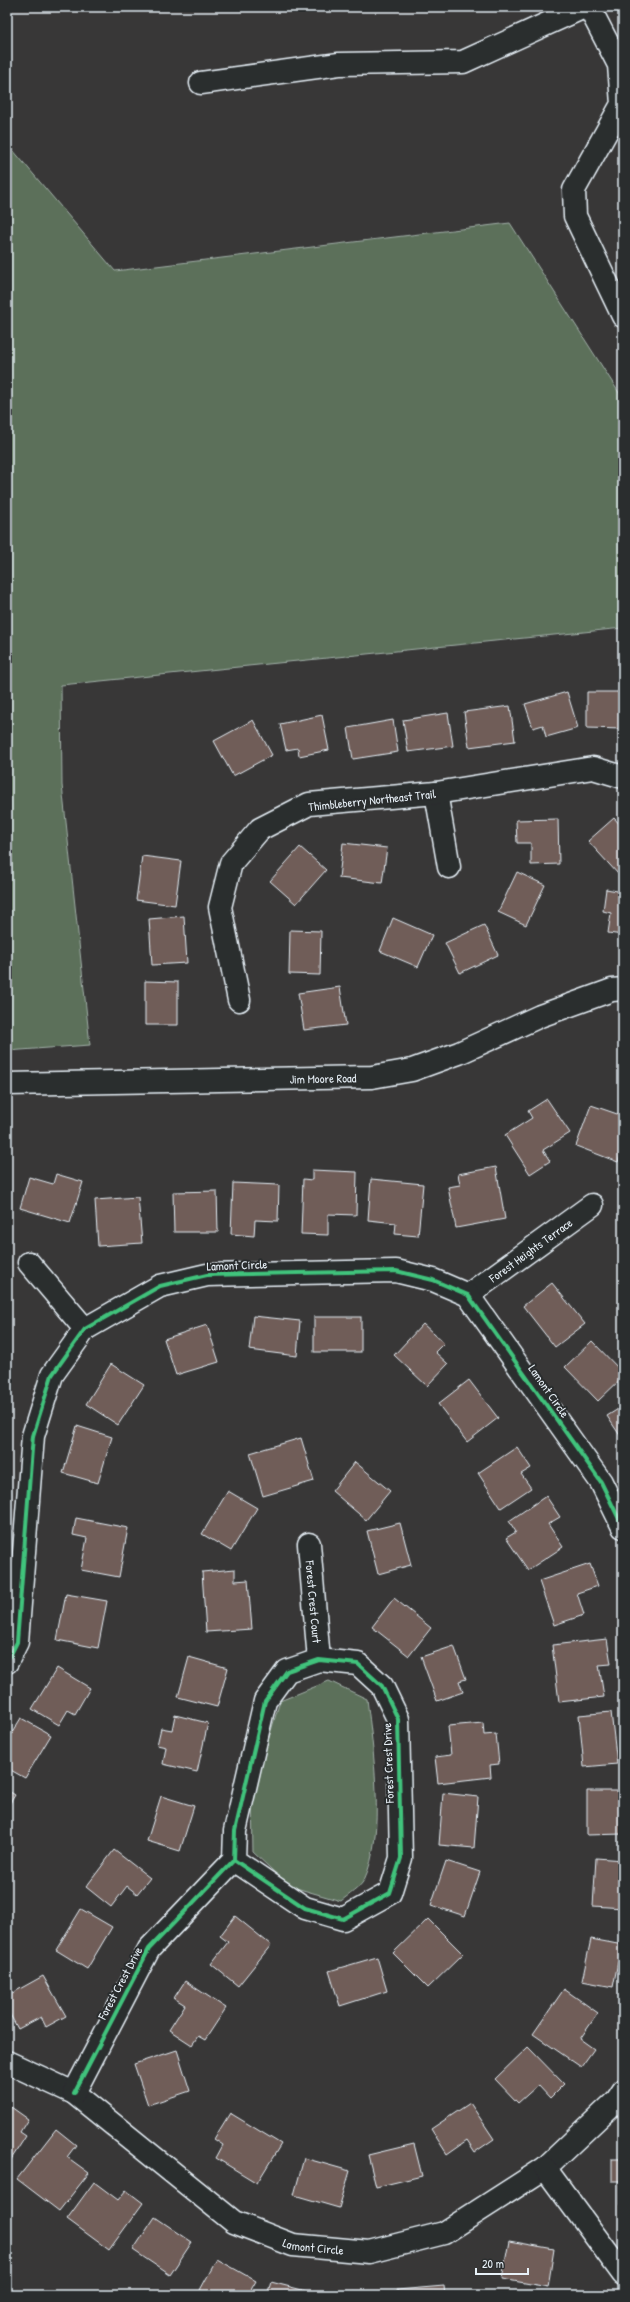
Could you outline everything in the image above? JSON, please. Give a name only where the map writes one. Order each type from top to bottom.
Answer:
[{"type":"street","points":[[201,83],[339,64],[463,62],[584,7]]},
{"type":"street","points":[[589,7],[619,65],[622,104],[574,190],[575,216],[623,316]]},
{"type":"street","name":"Thimbleberry Northeast Trail","points":[[239,1000],[220,907],[231,863],[260,829],[308,804],[436,793],[593,768],[623,777]]},
{"type":"street","points":[[436,793],[449,867]]},
{"type":"street","name":"Jim Moore Road","points":[[7,1084],[372,1077],[412,1070],[459,1053],[540,1016],[612,990],[623,989]]},
{"type":"street","name":"Forest Heights Terrace","points":[[468,1294],[592,1205]]},
{"type":"street","points":[[29,1263],[85,1329]]},
{"type":"street","name":"Lamont Circle","points":[[7,1662],[17,1642],[33,1436],[52,1375],[85,1329],[160,1286],[207,1275],[396,1271],[432,1280],[468,1294],[601,1482],[623,1527]]},
{"type":"street","name":"Forest Crest Court","points":[[309,1544],[319,1660]]},
{"type":"street","name":"Forest Crest Drive","points":[[74,2093],[149,1949],[234,1860],[234,1831],[265,1702],[287,1671],[319,1660],[358,1664],[382,1686],[398,1719],[401,1858],[390,1893],[343,1919],[305,1908],[234,1860]]},
{"type":"street","name":"Lamont Circle","points":[[7,2062],[74,2093],[234,2222],[293,2245],[369,2252],[444,2232],[545,2168],[618,2100],[623,2091]]},
{"type":"street","points":[[545,2168],[623,2274]]},
{"type":"green space","points":[[7,143],[115,271],[510,223],[623,399],[623,628],[61,685],[62,785],[90,1045],[7,1051]]},
{"type":"green space","points":[[329,1681],[367,1699],[376,1791],[375,1840],[371,1861],[362,1883],[357,1889],[341,1901],[289,1886],[253,1852],[252,1794],[280,1701]]},
{"type":"building","points":[[567,692],[578,728],[546,737],[543,725],[533,728],[525,704]]},
{"type":"building","points":[[587,692],[623,692],[623,729],[587,728]]},
{"type":"building","points":[[510,706],[515,741],[469,747],[464,712]]},
{"type":"building","points":[[448,713],[453,746],[408,752],[403,720]]},
{"type":"building","points":[[322,715],[329,750],[299,756],[298,748],[286,750],[280,724]]},
{"type":"building","points":[[253,720],[272,755],[233,776],[214,741]]},
{"type":"building","points":[[393,720],[398,752],[353,759],[348,728]]},
{"type":"building","points":[[614,818],[623,828],[623,871],[619,875],[588,841]]},
{"type":"building","points":[[558,819],[559,864],[531,865],[531,843],[517,843],[516,820]]},
{"type":"building","points":[[343,843],[387,848],[382,883],[339,878]]},
{"type":"building","points":[[300,847],[326,870],[296,904],[270,881]]},
{"type":"building","points":[[142,856],[181,861],[175,905],[136,900]]},
{"type":"building","points":[[517,872],[545,885],[526,925],[498,912]]},
{"type":"building","points":[[606,889],[623,892],[623,935],[608,933],[611,913],[603,911]]},
{"type":"building","points":[[184,916],[187,963],[152,965],[149,919]]},
{"type":"building","points":[[393,918],[432,935],[418,967],[380,951]]},
{"type":"building","points":[[484,925],[498,955],[460,973],[445,943]]},
{"type":"building","points":[[290,930],[321,931],[320,975],[289,974]]},
{"type":"building","points":[[145,981],[178,982],[178,1025],[145,1025]]},
{"type":"building","points":[[340,987],[346,1025],[304,1030],[298,993]]},
{"type":"building","points":[[547,1099],[570,1133],[543,1150],[550,1161],[530,1174],[505,1135],[532,1118],[528,1111]]},
{"type":"building","points":[[591,1105],[623,1116],[623,1148],[618,1162],[576,1146]]},
{"type":"building","points":[[496,1167],[505,1219],[456,1228],[448,1187],[460,1185],[458,1174]]},
{"type":"building","points":[[312,1170],[357,1172],[356,1215],[328,1214],[328,1235],[301,1234],[303,1179],[312,1180]]},
{"type":"building","points":[[56,1174],[83,1182],[70,1223],[20,1208],[29,1177],[53,1184]]},
{"type":"building","points":[[371,1179],[423,1184],[418,1236],[395,1234],[396,1223],[368,1220]]},
{"type":"building","points":[[233,1183],[279,1185],[278,1221],[255,1220],[254,1236],[231,1234]]},
{"type":"building","points":[[217,1191],[218,1232],[174,1232],[173,1192]]},
{"type":"building","points":[[138,1197],[142,1243],[98,1246],[95,1200]]},
{"type":"building","points":[[552,1283],[585,1324],[555,1347],[523,1306]]},
{"type":"building","points":[[253,1316],[300,1321],[297,1356],[249,1350]]},
{"type":"building","points":[[314,1317],[361,1317],[361,1352],[314,1352]]},
{"type":"building","points":[[423,1324],[444,1343],[435,1352],[448,1364],[427,1386],[394,1355]]},
{"type":"building","points":[[207,1325],[219,1362],[176,1375],[164,1339]]},
{"type":"building","points":[[592,1341],[623,1373],[623,1377],[598,1401],[565,1367]]},
{"type":"building","points":[[111,1364],[144,1385],[118,1425],[86,1404]]},
{"type":"building","points":[[469,1380],[498,1418],[467,1442],[438,1404]]},
{"type":"building","points":[[623,1406],[623,1440],[607,1416]]},
{"type":"building","points":[[77,1426],[112,1437],[98,1483],[63,1473]]},
{"type":"building","points":[[301,1438],[314,1481],[263,1496],[250,1453]]},
{"type":"building","points":[[517,1447],[531,1468],[521,1474],[531,1488],[501,1508],[478,1473]]},
{"type":"building","points":[[355,1462],[390,1491],[366,1520],[332,1491]]},
{"type":"building","points":[[228,1491],[257,1508],[231,1551],[202,1534]]},
{"type":"building","points":[[546,1496],[560,1517],[548,1524],[563,1547],[528,1570],[506,1538],[516,1532],[509,1521]]},
{"type":"building","points":[[76,1518],[128,1528],[119,1577],[81,1570],[87,1538],[73,1535]]},
{"type":"building","points":[[400,1523],[411,1565],[378,1574],[367,1531]]},
{"type":"building","points":[[590,1564],[598,1586],[577,1593],[584,1615],[554,1625],[539,1581]]},
{"type":"building","points":[[235,1569],[235,1581],[248,1580],[252,1629],[206,1632],[202,1572]]},
{"type":"building","points":[[66,1594],[107,1601],[98,1648],[57,1640]]},
{"type":"building","points":[[394,1598],[431,1628],[409,1656],[372,1627]]},
{"type":"building","points":[[607,1639],[611,1664],[599,1665],[604,1697],[559,1702],[552,1645]]},
{"type":"building","points":[[454,1646],[466,1679],[459,1681],[463,1692],[437,1701],[421,1657]]},
{"type":"building","points":[[189,1657],[228,1668],[217,1707],[178,1697]]},
{"type":"building","points":[[57,1668],[90,1688],[75,1714],[68,1710],[59,1725],[32,1709]]},
{"type":"building","points":[[611,1712],[617,1764],[584,1767],[579,1715]]},
{"type":"building","points":[[175,1715],[208,1723],[197,1772],[163,1764],[166,1747],[157,1745],[161,1728],[172,1730]]},
{"type":"building","points":[[21,1718],[51,1735],[25,1778],[7,1768],[7,1741]]},
{"type":"building","points":[[483,1723],[484,1735],[496,1734],[499,1764],[490,1765],[491,1777],[438,1783],[435,1757],[451,1755],[448,1726]]},
{"type":"building","points":[[7,1790],[15,1795],[7,1808]]},
{"type":"building","points":[[587,1791],[623,1791],[623,1834],[587,1835]]},
{"type":"building","points":[[443,1793],[478,1797],[474,1848],[439,1845]]},
{"type":"building","points":[[161,1796],[194,1806],[180,1851],[147,1841]]},
{"type":"building","points":[[114,1850],[150,1878],[137,1894],[127,1886],[111,1907],[86,1887]]},
{"type":"building","points":[[596,1858],[623,1860],[623,1908],[593,1906]]},
{"type":"building","points":[[446,1861],[480,1872],[465,1916],[431,1905]]},
{"type":"building","points":[[81,1909],[112,1927],[87,1969],[56,1950]]},
{"type":"building","points":[[235,1916],[271,1945],[238,1986],[211,1964],[228,1942],[220,1936]]},
{"type":"building","points":[[428,1919],[463,1954],[428,1988],[393,1953]]},
{"type":"building","points":[[591,1939],[623,1945],[623,1963],[618,1962],[613,1987],[582,1981]]},
{"type":"building","points":[[377,1957],[387,1991],[340,2006],[329,1971]]},
{"type":"building","points":[[43,1976],[66,2016],[46,2027],[41,2017],[18,2029],[7,2009],[7,1996]]},
{"type":"building","points":[[185,1981],[226,2008],[205,2040],[198,2036],[192,2045],[169,2030],[185,2005],[174,1998]]},
{"type":"building","points":[[564,1989],[598,2013],[580,2039],[594,2049],[581,2067],[533,2034]]},
{"type":"building","points":[[528,2047],[564,2084],[550,2098],[538,2085],[518,2103],[495,2079]]},
{"type":"building","points":[[177,2050],[190,2091],[148,2105],[134,2064]]},
{"type":"building","points":[[470,2103],[494,2139],[475,2152],[467,2140],[447,2154],[431,2129]]},
{"type":"building","points":[[11,2107],[28,2119],[20,2132],[26,2136],[10,2161],[7,2159],[7,2113]]},
{"type":"building","points":[[230,2113],[281,2144],[257,2183],[216,2158],[223,2145],[214,2139]]},
{"type":"building","points":[[56,2129],[76,2145],[67,2157],[89,2173],[59,2211],[17,2179]]},
{"type":"building","points":[[414,2144],[422,2176],[376,2187],[368,2155]]},
{"type":"building","points":[[304,2158],[350,2171],[339,2208],[294,2195]]},
{"type":"building","points":[[612,2159],[623,2159],[623,2205],[621,2205],[621,2181],[612,2181]]},
{"type":"building","points":[[94,2182],[118,2200],[126,2190],[143,2203],[109,2250],[67,2219]]},
{"type":"building","points":[[155,2217],[192,2242],[170,2275],[133,2250]]},
{"type":"building","points":[[509,2241],[554,2249],[548,2287],[502,2279]]},
{"type":"building","points":[[217,2259],[256,2281],[248,2295],[208,2295],[200,2290]]},
{"type":"building","points":[[271,2282],[314,2293],[313,2295],[267,2295]]},
{"type":"building","points":[[444,2286],[445,2295],[398,2295],[397,2290]]},
{"type":"building","points":[[353,2291],[377,2295],[352,2295]]},
{"type":"cycle path","points":[[7,1662],[17,1642],[33,1436],[52,1375],[85,1329],[160,1286],[207,1275],[396,1271],[433,1280],[468,1295],[601,1482],[623,1527]]},
{"type":"cycle path","points":[[74,2093],[149,1949],[234,1860],[305,1908],[343,1919],[390,1893],[401,1858],[398,1719],[382,1686],[358,1664],[319,1660],[287,1671],[265,1701],[235,1831],[234,1860]]}]
